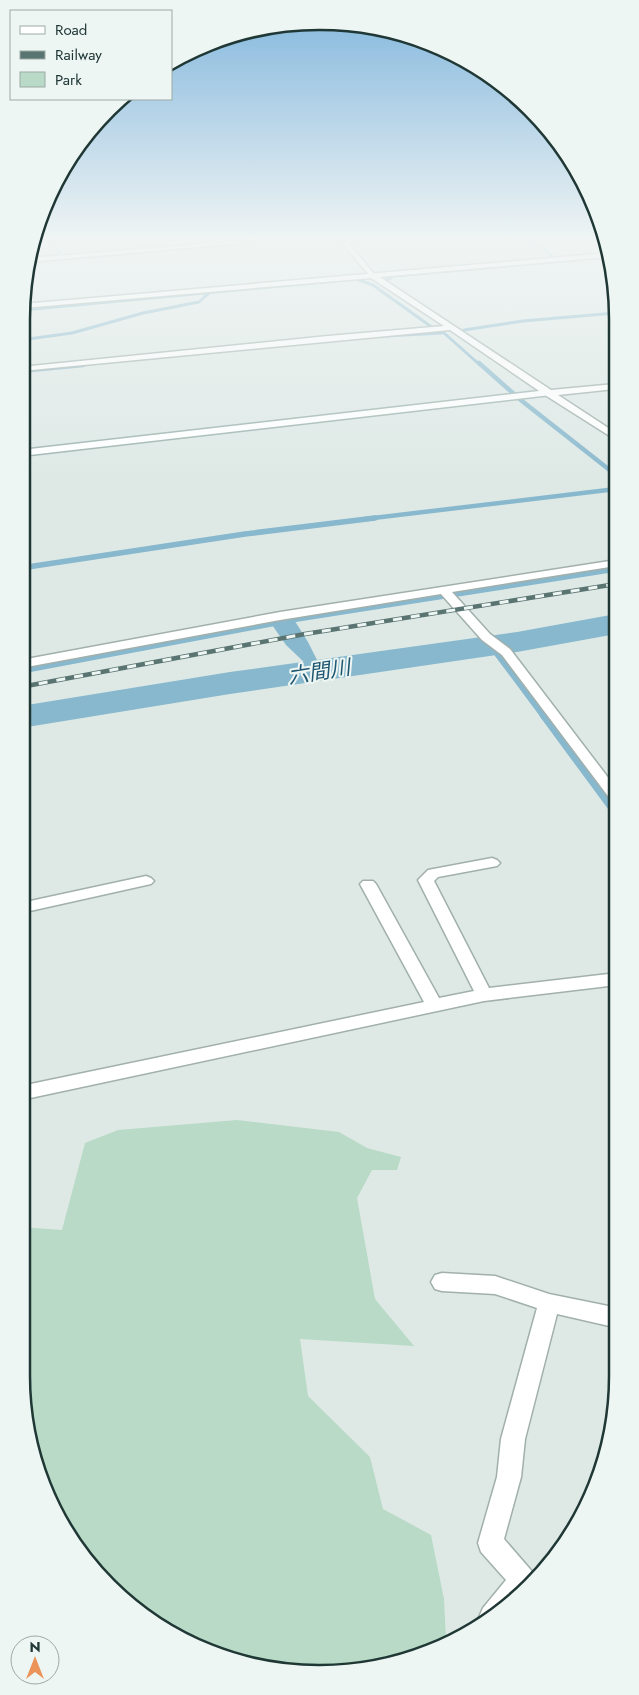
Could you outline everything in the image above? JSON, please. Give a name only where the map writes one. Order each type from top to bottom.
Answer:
[{"type":"street","points":[[436,321],[609,432]]},
{"type":"street","points":[[30,368],[446,328]]},
{"type":"street","points":[[30,453],[609,387]]},
{"type":"street","points":[[30,662],[243,622],[447,594],[609,564]]},
{"type":"street","points":[[447,594],[486,638],[506,652],[609,788]]},
{"type":"street","points":[[484,995],[426,880],[433,873],[492,863]]},
{"type":"street","points":[[30,906],[146,881]]},
{"type":"street","points":[[368,884],[434,1005]]},
{"type":"street","points":[[30,1091],[484,995],[609,980]]},
{"type":"street","points":[[442,1282],[495,1285],[549,1303],[609,1316]]},
{"type":"street","points":[[524,1580],[490,1543],[510,1477],[513,1438],[549,1303]]},
{"type":"green space","points":[[237,1120],[339,1132],[367,1148],[401,1157],[397,1170],[372,1170],[357,1198],[375,1299],[414,1346],[300,1339],[308,1396],[370,1457],[383,1509],[431,1535],[444,1599],[446,1636],[413,1650],[357,1663],[320,1665],[282,1663],[226,1650],[191,1635],[143,1605],[102,1566],[79,1536],[60,1504],[45,1469],[32,1413],[30,1376],[30,1228],[62,1230],[85,1143],[118,1130]]},
{"type":"water","points":[[293,618],[318,662],[306,664],[286,645],[270,622]]},
{"type":"waterway","points":[[30,339],[72,333],[114,321]]},
{"type":"waterway","points":[[423,321],[444,333],[480,365]]},
{"type":"waterway","points":[[464,330],[522,321]]},
{"type":"waterway","points":[[385,336],[442,333]]},
{"type":"waterway","points":[[479,363],[522,401],[609,469]]},
{"type":"waterway","points":[[30,370],[83,365]]},
{"type":"waterway","points":[[365,519],[609,490]]},
{"type":"waterway","points":[[30,567],[245,534],[375,518]]},
{"type":"waterway","points":[[30,669],[297,619],[609,570]]},
{"type":"waterway","name":"六間川","points":[[30,716],[230,683],[517,642],[609,625]]},
{"type":"waterway","points":[[491,646],[544,717]]},
{"type":"waterway","points":[[306,655],[317,671]]},
{"type":"waterway","points":[[543,715],[609,805]]},
{"type":"railway","points":[[30,685],[305,634],[609,585]]}]
